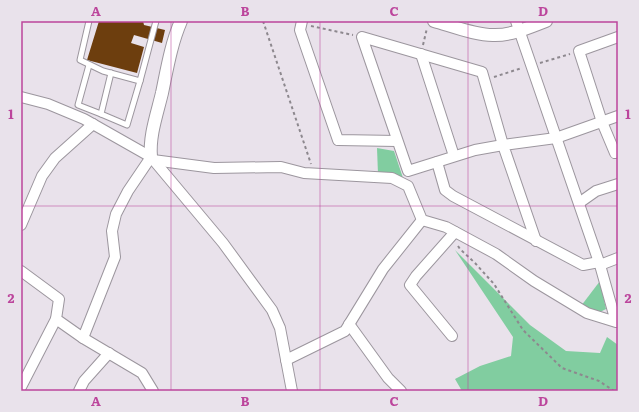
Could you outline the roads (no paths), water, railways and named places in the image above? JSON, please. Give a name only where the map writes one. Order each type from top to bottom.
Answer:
[{"type":"street","points":[[83,338],[115,257],[112,231],[116,214],[128,191],[152,159],[150,147],[170,53],[181,21]]},
{"type":"street","points":[[431,24],[481,34],[494,35],[518,26],[546,21]]},
{"type":"street","points":[[302,23],[300,30],[338,140],[397,140]]},
{"type":"street","points":[[518,26],[599,263],[617,322]]},
{"type":"street","points":[[536,240],[503,145],[482,72],[362,37],[408,171],[475,150],[503,145],[556,138],[618,116]]},
{"type":"street","points":[[618,37],[579,51],[602,122],[615,153],[618,152]]},
{"type":"street","points":[[421,54],[454,156]]},
{"type":"street","points":[[21,97],[48,104],[93,124],[152,159],[223,243],[272,310],[280,328],[292,391]]},
{"type":"street","points":[[21,221],[42,176],[55,158],[93,124]]},
{"type":"street","points":[[152,159],[214,168],[281,167],[304,173],[392,178],[408,186],[422,220]]},
{"type":"street","points":[[437,162],[445,190],[453,196],[583,266],[618,258]]},
{"type":"street","points":[[578,203],[596,191],[618,184]]},
{"type":"street","points":[[422,220],[446,227],[454,233],[496,254],[534,281],[587,313],[617,322]]},
{"type":"street","points":[[286,360],[345,331],[383,269],[422,220]]},
{"type":"street","points":[[452,336],[410,285],[416,276],[454,233]]},
{"type":"street","points":[[21,271],[60,299],[56,319],[21,387]]},
{"type":"street","points":[[56,319],[83,338],[142,374],[153,391]]},
{"type":"street","points":[[349,324],[388,378],[401,391]]},
{"type":"street","points":[[79,391],[84,381],[109,353]]},
{"type":"lane","points":[[89,21],[80,60],[112,73],[140,80]]},
{"type":"lane","points":[[90,65],[78,105],[127,125],[156,21]]},
{"type":"lane","points":[[101,114],[112,73]]}]
